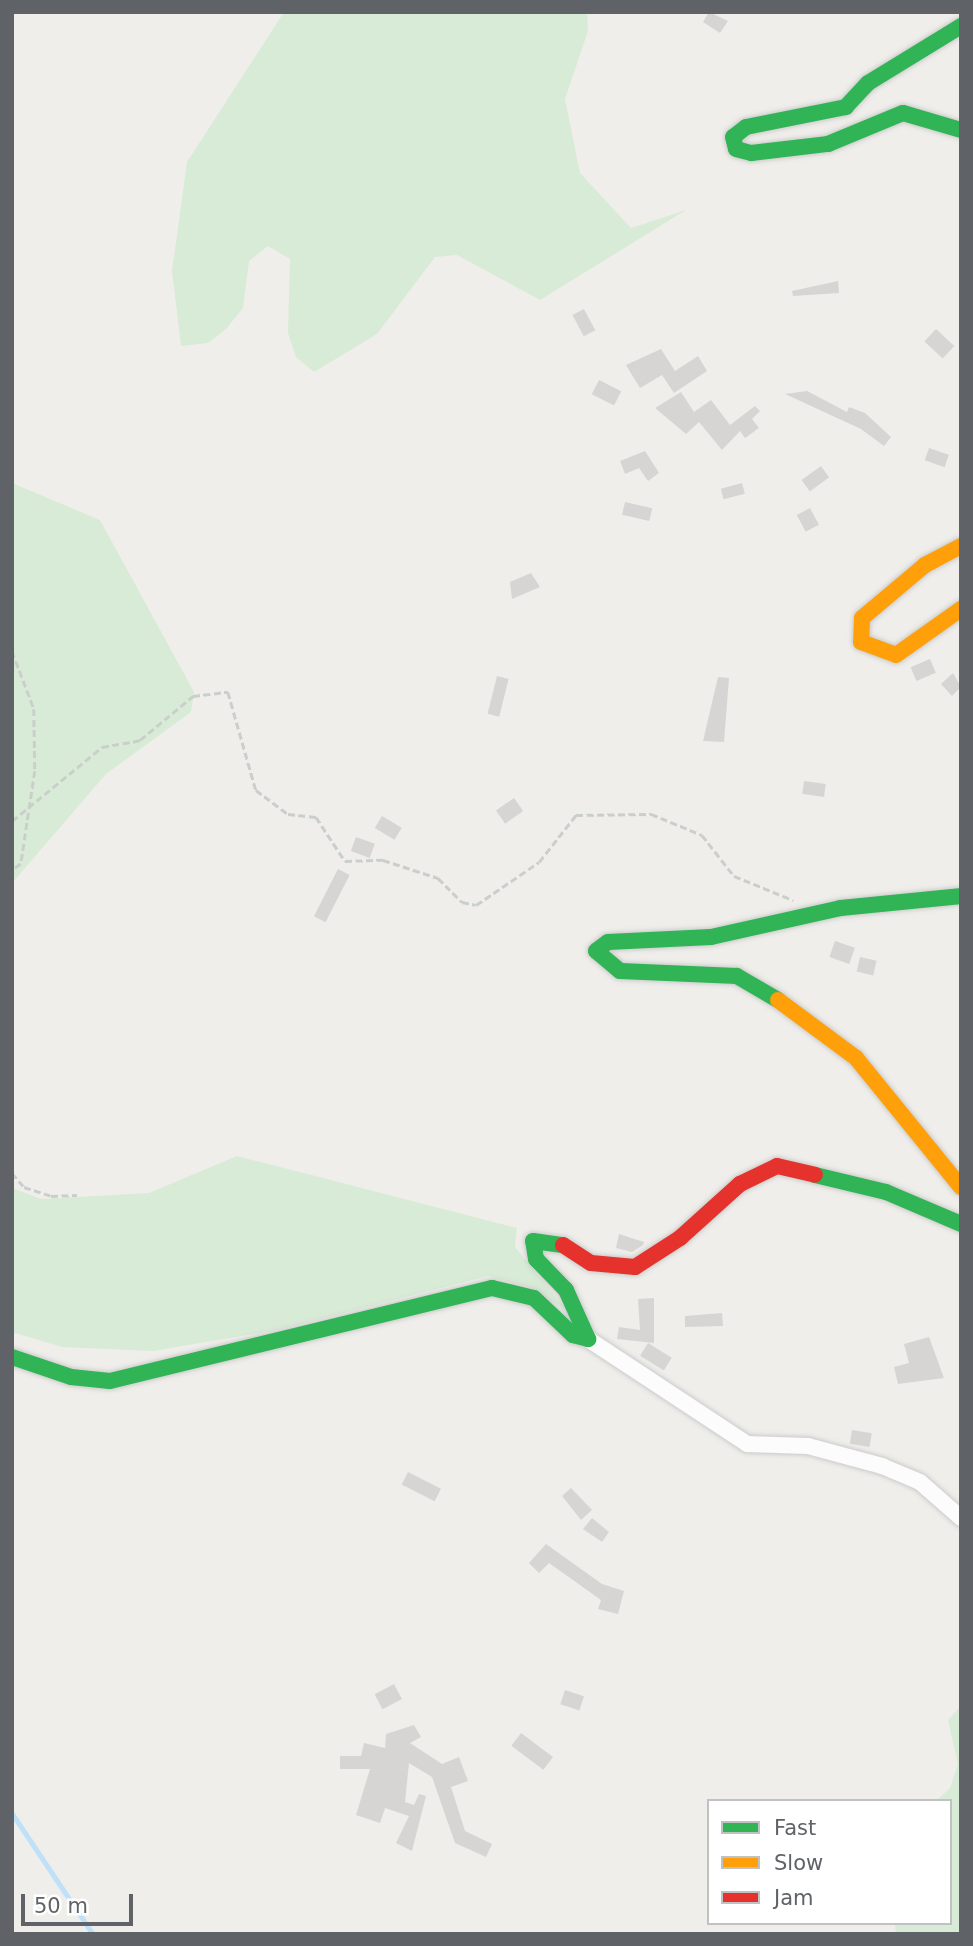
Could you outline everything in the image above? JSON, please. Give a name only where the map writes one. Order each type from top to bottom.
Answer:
[{"type":"street","points":[[961,26],[868,83],[846,107],[746,127],[733,137],[736,149],[751,153],[828,144],[903,113],[961,130]]},
{"type":"street","points":[[961,546],[925,565],[862,618],[860,642],[896,655],[961,609]]},
{"type":"street","points":[[961,896],[841,908],[711,937],[608,942],[596,951],[598,959],[620,971],[737,976],[760,986],[856,1058],[961,1187]]},
{"type":"street","points":[[588,1339],[566,1290],[536,1259],[533,1241],[557,1241],[591,1263],[635,1267],[680,1238],[740,1184],[777,1166],[886,1192],[961,1224]]},
{"type":"street","points":[[12,1357],[71,1377],[110,1381],[492,1288],[534,1298],[573,1335],[588,1339],[747,1444],[808,1446],[883,1466],[920,1482],[961,1518]]},
{"type":"path","points":[[12,651],[34,709],[33,807],[21,864],[12,870]]},
{"type":"path","points":[[12,821],[33,807],[102,747],[140,740],[193,696],[228,692],[256,790],[288,814],[316,817],[345,861],[383,860],[439,878],[462,902],[476,905],[539,862],[576,815],[651,814],[702,835],[734,876],[804,904]]},
{"type":"path","points":[[12,1173],[24,1187],[51,1196],[77,1195]]},
{"type":"green space","points":[[284,12],[587,12],[588,31],[565,99],[580,173],[631,228],[686,210],[540,300],[457,255],[435,257],[377,334],[314,372],[296,357],[288,333],[290,259],[268,246],[249,261],[243,308],[226,329],[208,343],[181,346],[172,271],[187,162]]},
{"type":"green space","points":[[12,483],[100,520],[194,692],[191,712],[106,774],[12,883]]},
{"type":"green space","points":[[237,1156],[517,1228],[515,1247],[568,1312],[529,1287],[488,1276],[277,1330],[153,1351],[62,1347],[12,1332],[12,1188],[41,1199],[149,1193]]},
{"type":"green space","points":[[961,1706],[961,1934],[896,1934],[895,1925],[952,1925],[952,1799],[938,1799],[950,1788],[958,1764],[948,1720]]},
{"type":"building","points":[[709,12],[728,21],[720,33],[703,22]]},
{"type":"building","points":[[838,281],[839,293],[793,296],[792,291]]},
{"type":"building","points":[[584,309],[595,330],[584,336],[573,315]]},
{"type":"building","points":[[936,329],[954,346],[943,358],[924,341]]},
{"type":"building","points":[[661,349],[675,371],[698,356],[707,371],[674,393],[662,375],[640,388],[626,365]]},
{"type":"building","points":[[599,380],[621,391],[614,406],[592,394]]},
{"type":"building","points":[[807,391],[847,412],[849,407],[865,413],[891,437],[884,446],[861,429],[785,394]]},
{"type":"building","points":[[681,392],[694,412],[711,400],[730,425],[755,406],[760,411],[752,419],[759,428],[745,438],[740,431],[722,450],[699,422],[686,434],[655,408]]},
{"type":"building","points":[[929,448],[949,455],[945,467],[925,460]]},
{"type":"building","points":[[645,451],[659,473],[648,481],[639,468],[625,474],[620,461]]},
{"type":"building","points":[[821,466],[829,477],[810,491],[802,480]]},
{"type":"building","points":[[742,483],[745,494],[724,499],[721,489]]},
{"type":"building","points":[[625,502],[652,508],[649,521],[622,515]]},
{"type":"building","points":[[810,508],[819,525],[806,532],[797,515]]},
{"type":"building","points":[[531,573],[540,587],[512,599],[510,582]]},
{"type":"building","points":[[930,659],[936,673],[917,681],[911,667]]},
{"type":"building","points":[[953,673],[961,687],[952,696],[941,684]]},
{"type":"building","points":[[497,676],[509,679],[499,717],[488,714]]},
{"type":"building","points":[[718,677],[729,678],[724,742],[703,741]]},
{"type":"building","points":[[804,781],[826,784],[824,797],[802,794]]},
{"type":"building","points":[[514,798],[523,811],[505,824],[496,811]]},
{"type":"building","points":[[382,816],[402,828],[395,840],[375,828]]},
{"type":"building","points":[[356,837],[375,844],[370,858],[351,851]]},
{"type":"building","points":[[338,869],[350,875],[326,922],[314,916]]},
{"type":"building","points":[[835,941],[855,948],[849,964],[829,957]]},
{"type":"building","points":[[860,957],[877,961],[873,975],[857,972]]},
{"type":"building","points":[[619,1234],[644,1242],[643,1245],[632,1252],[616,1248]]},
{"type":"building","points":[[654,1298],[654,1343],[617,1339],[619,1327],[640,1330],[638,1299]]},
{"type":"building","points":[[722,1313],[723,1326],[685,1327],[685,1316]]},
{"type":"building","points":[[929,1337],[944,1378],[898,1384],[894,1367],[909,1363],[904,1344]]},
{"type":"building","points":[[648,1343],[672,1358],[664,1371],[640,1356]]},
{"type":"building","points":[[852,1430],[872,1433],[870,1447],[850,1444]]},
{"type":"building","points":[[408,1472],[441,1489],[435,1501],[402,1484]]},
{"type":"building","points":[[571,1488],[592,1510],[581,1520],[562,1496]]},
{"type":"building","points":[[592,1518],[609,1532],[602,1542],[583,1529]]},
{"type":"building","points":[[546,1544],[602,1584],[624,1591],[618,1614],[598,1609],[601,1600],[549,1563],[539,1573],[529,1563]]},
{"type":"building","points":[[394,1684],[402,1699],[383,1709],[375,1694]]},
{"type":"building","points":[[565,1690],[584,1696],[579,1710],[560,1704]]},
{"type":"building","points":[[414,1725],[421,1737],[410,1743],[442,1764],[459,1757],[468,1781],[451,1787],[465,1831],[492,1844],[486,1857],[455,1843],[432,1777],[409,1763],[405,1802],[414,1805],[419,1794],[426,1796],[412,1851],[396,1843],[409,1816],[385,1808],[380,1823],[356,1815],[370,1769],[340,1769],[340,1756],[361,1756],[364,1743],[385,1748],[386,1734]]},
{"type":"building","points":[[521,1733],[553,1757],[543,1770],[511,1746]]},
{"type":"waterway","points":[[12,1813],[93,1934]]},
{"type":"traffic: fast","points":[[961,26],[868,83],[846,107],[746,127],[733,137],[736,149],[751,153],[828,144],[903,113],[961,130]]},
{"type":"traffic: fast","points":[[778,1000],[737,976],[620,971],[596,951],[608,942],[711,937],[841,908],[961,896]]},
{"type":"traffic: fast","points":[[815,1175],[886,1192],[961,1224]]},
{"type":"traffic: fast","points":[[12,1357],[71,1377],[110,1381],[492,1288],[534,1298],[573,1335],[588,1339],[566,1290],[536,1259],[533,1241],[563,1245]]},
{"type":"traffic: slow","points":[[961,546],[925,565],[862,618],[861,642],[896,655],[961,609]]},
{"type":"traffic: slow","points":[[778,1000],[856,1058],[961,1187]]},
{"type":"traffic: jam","points":[[563,1245],[591,1263],[635,1267],[680,1238],[740,1184],[777,1166],[815,1175]]}]
